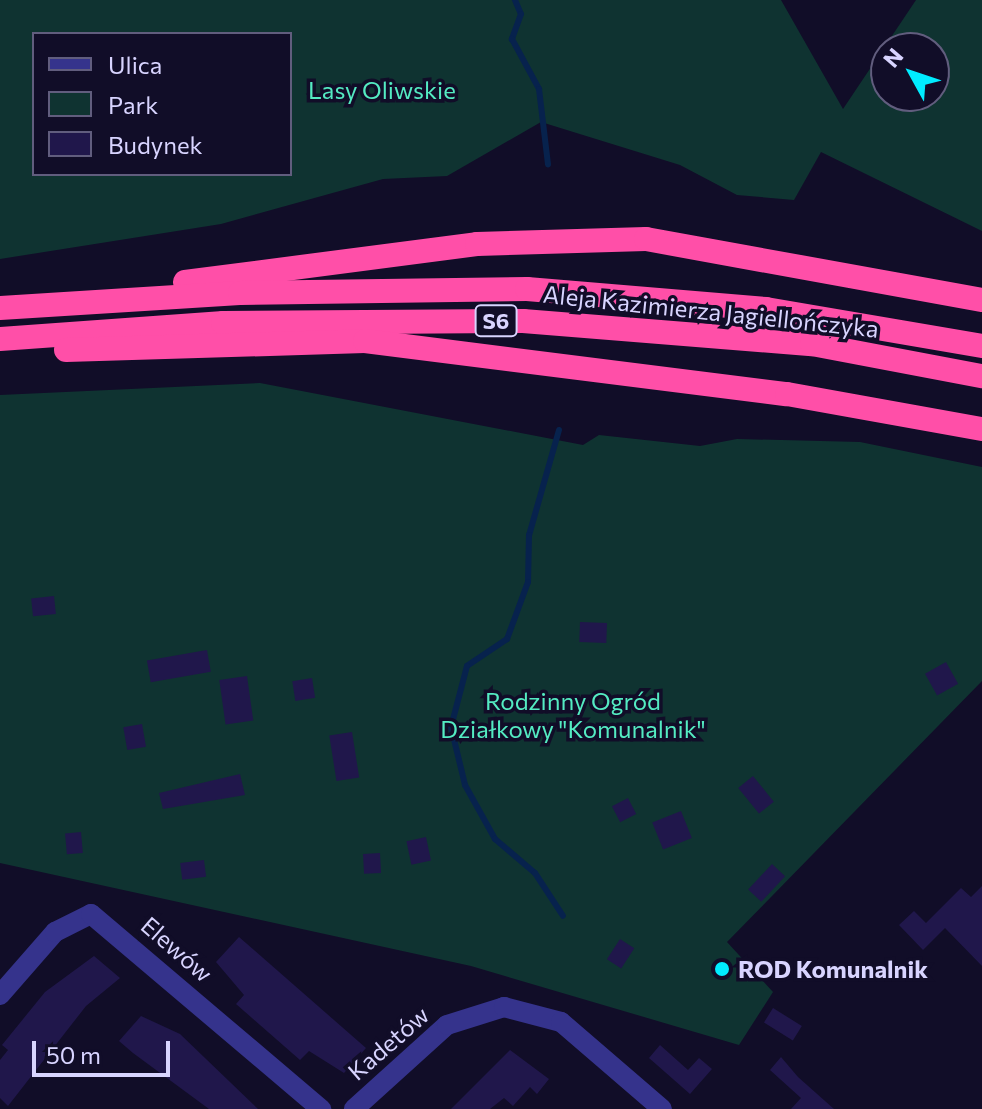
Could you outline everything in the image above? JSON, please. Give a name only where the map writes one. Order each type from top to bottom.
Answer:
[{"type":"highway","points":[[157,298],[174,283],[567,239],[735,251],[982,300]]},
{"type":"highway","points":[[897,281],[982,282]]},
{"type":"highway","name":"Aleja Kazimierza Jagiellończyka","points":[[0,308],[157,298],[527,289],[766,309],[982,346]]},
{"type":"highway","name":"Aleja Kazimierza Jagiellończyka","points":[[4,339],[223,323],[523,321],[812,344],[982,376]]},
{"type":"highway","points":[[4,339],[36,352],[254,340],[379,343],[787,394],[982,429]]},
{"type":"street","name":"Elewów","points":[[0,995],[55,932],[91,914],[321,1109]]},
{"type":"street","name":"Kadetów","points":[[354,1109],[447,1025],[504,1007],[561,1022],[662,1109]]},
{"type":"green space","name":"Lasy Oliwskie","points":[[0,0],[781,0],[843,109],[870,69],[870,112],[950,112],[950,32],[895,32],[916,0],[982,0],[982,231],[821,152],[794,200],[737,195],[680,165],[541,122],[447,176],[383,179],[221,224],[0,259]]},
{"type":"green space","name":"Rodzinny Ogród Działkowy \"Komunalnik\"","points":[[260,383],[583,445],[599,435],[700,446],[737,439],[860,442],[982,467],[982,681],[727,942],[773,992],[739,1045],[471,966],[0,863],[0,395]]},
{"type":"building","points":[[54,596],[56,614],[33,616],[31,598]]},
{"type":"building","points":[[580,622],[607,623],[606,643],[579,642]]},
{"type":"building","points":[[207,650],[211,672],[151,682],[147,661]]},
{"type":"building","points":[[946,662],[958,684],[937,696],[925,674]]},
{"type":"building","points":[[247,676],[253,721],[226,724],[219,680]]},
{"type":"building","points":[[312,678],[315,698],[295,701],[292,681]]},
{"type":"building","points":[[142,724],[146,747],[127,750],[123,727]]},
{"type":"building","points":[[352,732],[359,777],[336,781],[329,736]]},
{"type":"building","points":[[240,774],[245,795],[163,809],[159,793]]},
{"type":"building","points":[[753,776],[774,802],[759,814],[738,788]]},
{"type":"building","points":[[628,798],[636,814],[620,822],[612,806]]},
{"type":"building","points":[[681,811],[692,838],[663,850],[652,823]]},
{"type":"building","points":[[81,832],[83,853],[67,854],[65,833]]},
{"type":"building","points":[[426,837],[431,860],[411,865],[406,841]]},
{"type":"building","points":[[380,853],[381,873],[364,874],[363,854]]},
{"type":"building","points":[[204,860],[206,877],[182,880],[180,863]]},
{"type":"building","points":[[772,864],[785,876],[761,902],[748,890]]},
{"type":"building","points":[[982,886],[982,966],[945,928],[923,950],[899,925],[914,911],[926,923],[961,888],[971,897]]},
{"type":"building","points":[[239,937],[366,1048],[344,1073],[309,1051],[300,1060],[236,1004],[244,995],[216,962]]},
{"type":"building","points":[[620,939],[634,948],[621,968],[607,959]]},
{"type":"building","points":[[94,956],[120,978],[86,1006],[8,1106],[0,1098],[0,1060],[8,1050],[2,1045],[45,992]]},
{"type":"building","points":[[773,1008],[802,1026],[793,1040],[764,1022]]},
{"type":"building","points":[[141,1016],[180,1034],[258,1109],[209,1109],[133,1053],[119,1041]]},
{"type":"building","points":[[660,1045],[688,1070],[699,1058],[712,1069],[690,1094],[649,1058]]},
{"type":"building","points":[[510,1050],[549,1079],[537,1094],[530,1087],[513,1106],[504,1098],[490,1109],[451,1109]]},
{"type":"building","points":[[781,1057],[834,1109],[791,1109],[801,1098],[770,1070]]},
{"type":"waterway","points":[[515,0],[521,14],[512,39],[539,89],[548,164]]},
{"type":"waterway","points":[[559,430],[529,535],[528,582],[507,639],[467,666],[451,727],[465,785],[495,839],[535,873],[563,916]]},
{"type":"place","name":"ROD Komunalnik","points":[[722,969]]}]
